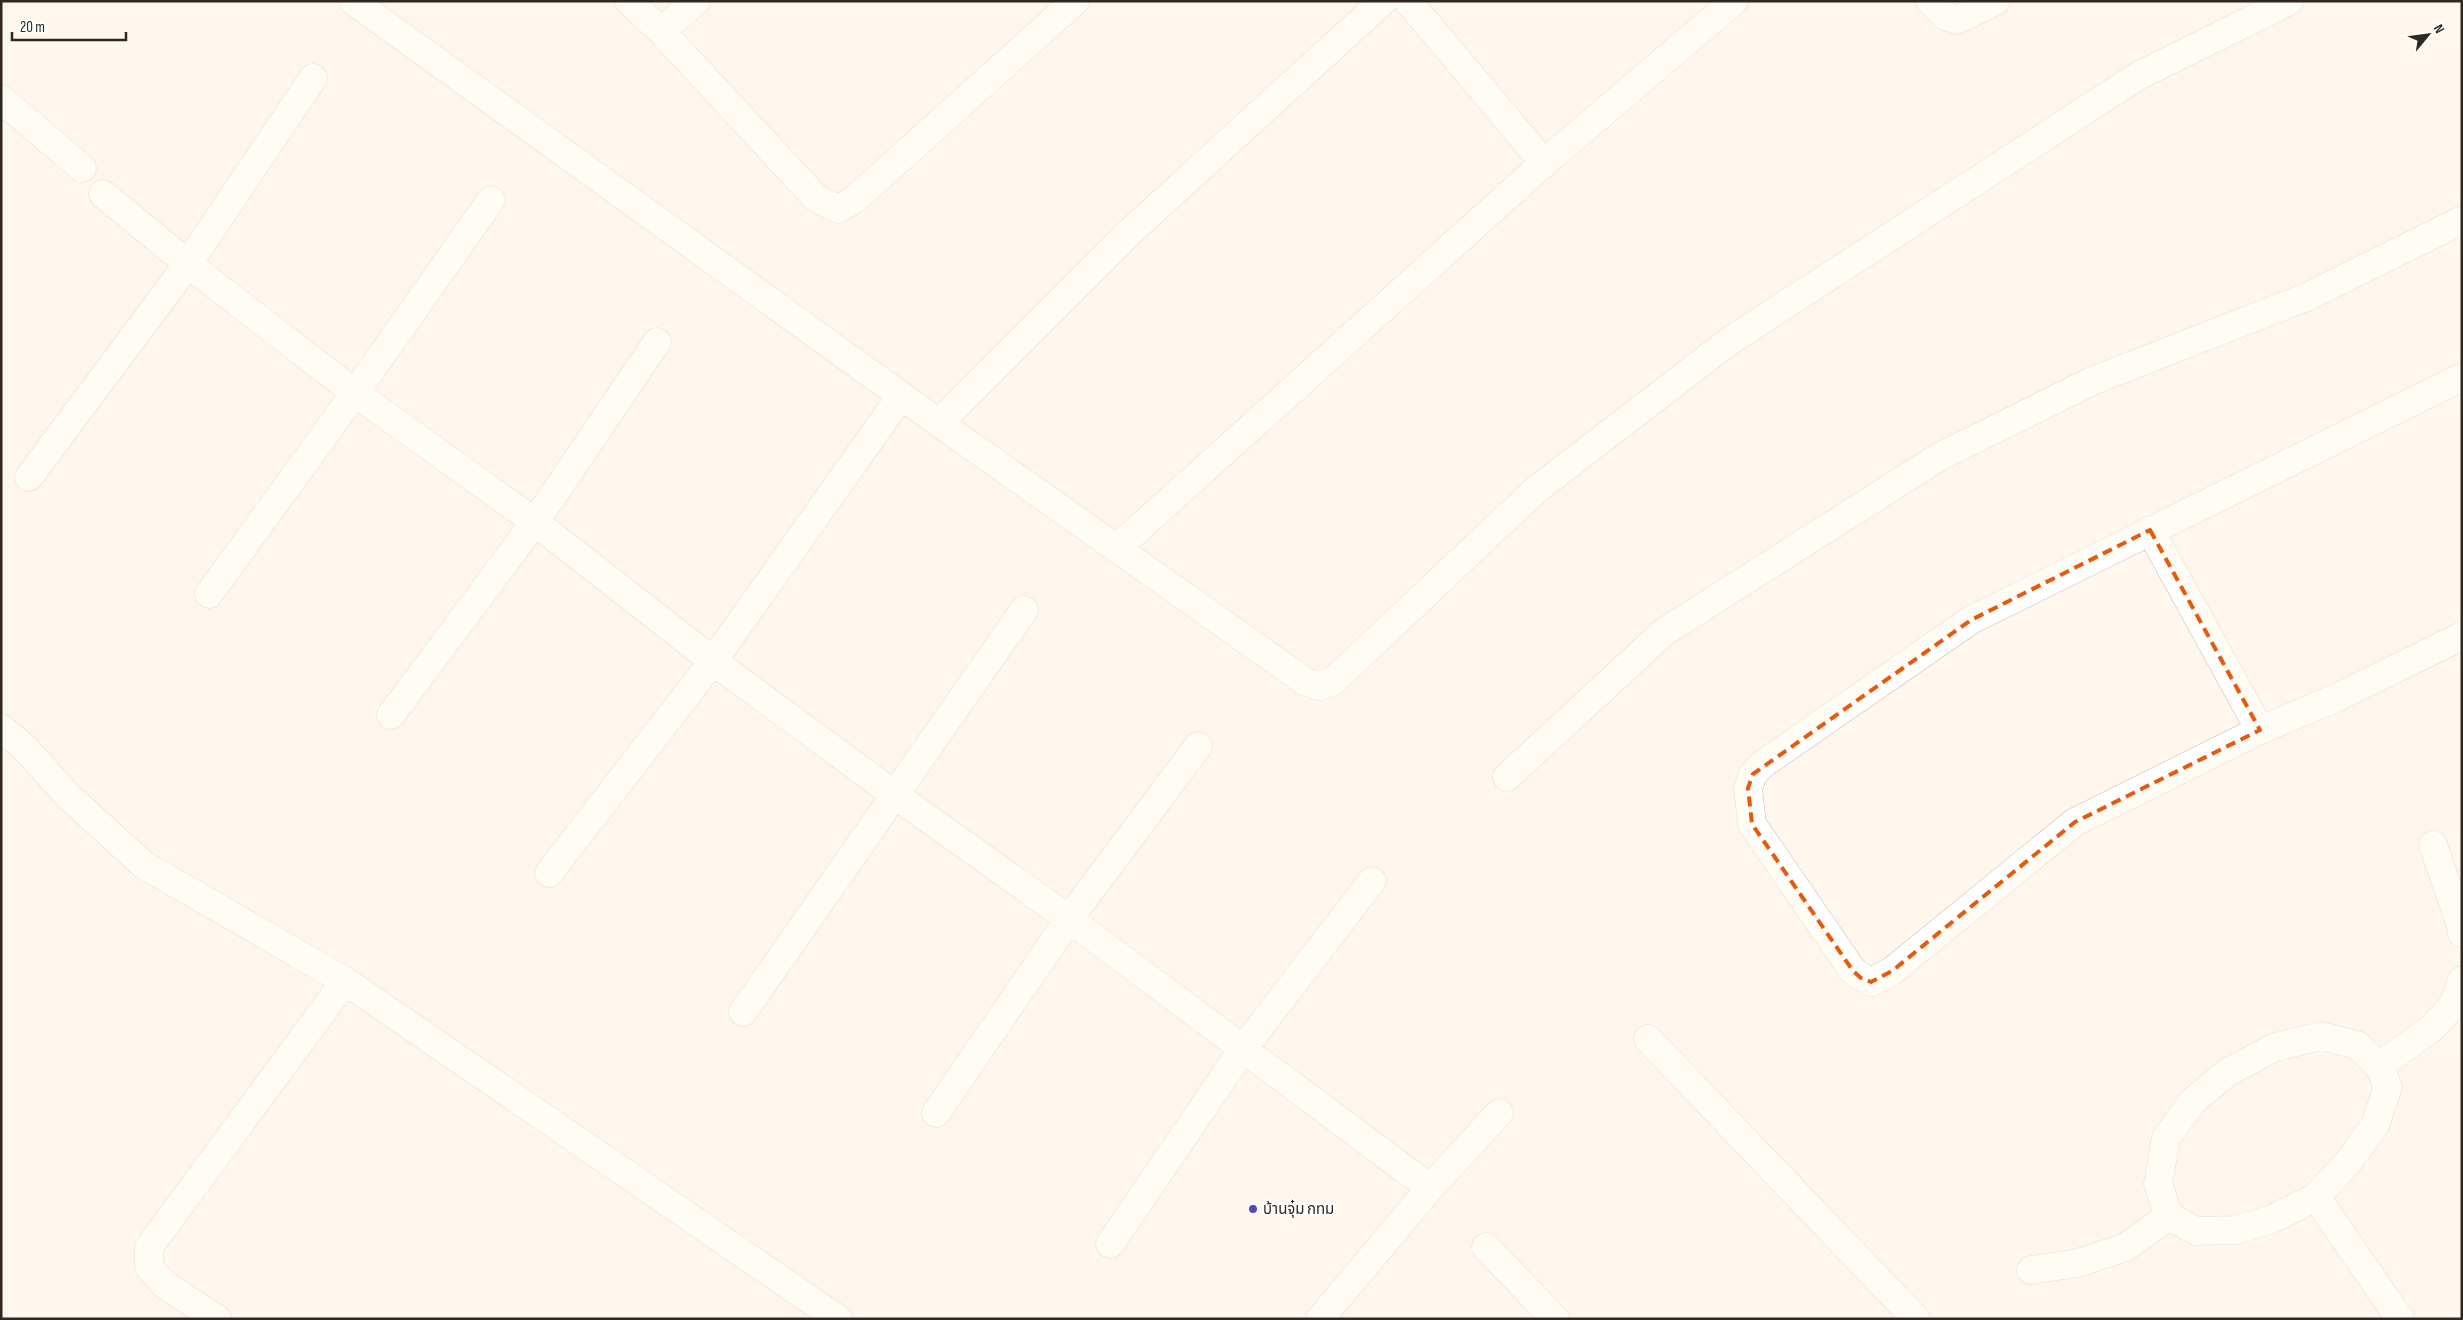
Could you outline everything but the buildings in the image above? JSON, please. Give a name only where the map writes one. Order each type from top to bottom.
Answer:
[{"type":"street","points":[[628,1],[660,31],[816,198],[838,208],[855,199],[1075,1]]},
{"type":"street","points":[[660,31],[696,1]]},
{"type":"street","points":[[939,423],[1130,231],[1383,1]]},
{"type":"street","points":[[1408,1],[1544,163]]},
{"type":"street","points":[[1117,548],[1544,163],[1734,1]]},
{"type":"street","points":[[1930,1],[1945,16],[1957,20],[1996,1]]},
{"type":"street","points":[[354,2],[939,423],[1306,682],[1319,686],[1332,682],[1537,488],[1731,340],[2138,76],[2289,1]]},
{"type":"street","points":[[29,477],[188,264],[313,78]]},
{"type":"street","points":[[1,99],[82,168]]},
{"type":"street","points":[[103,194],[188,264],[355,393],[535,522],[713,661],[895,795],[1069,919],[1430,1188]]},
{"type":"street","points":[[209,594],[355,393],[491,200]]},
{"type":"street","points":[[1508,777],[1664,632],[1939,457],[2092,381],[2309,296],[2462,220]]},
{"type":"street","points":[[391,714],[535,522],[657,342]]},
{"type":"street","points":[[2462,377],[1971,620],[1763,764],[1753,774],[1748,788],[1752,824],[1852,971],[1871,982],[1892,971],[2076,822],[2260,730],[2338,697],[2462,636]]},
{"type":"street","points":[[548,873],[713,661],[901,396]]},
{"type":"street","points":[[2150,530],[2260,730]]},
{"type":"street","points":[[742,1012],[1024,610]]},
{"type":"street","points":[[1,728],[24,747],[69,797],[144,865],[345,982],[838,1319]]},
{"type":"street","points":[[936,1113],[1069,919],[1198,746]]},
{"type":"street","points":[[2433,845],[2462,933]]},
{"type":"street","points":[[1110,1244],[1242,1049],[1372,881]]},
{"type":"street","points":[[2379,1066],[2431,1030],[2454,1004],[2462,980]]},
{"type":"street","points":[[217,1319],[165,1285],[149,1267],[149,1247],[345,982]]},
{"type":"street","points":[[2322,1036],[2357,1046],[2379,1066],[2388,1087],[2375,1125],[2349,1161],[2316,1197],[2272,1219],[2236,1230],[2196,1231],[2169,1216],[2158,1184],[2166,1138],[2193,1100],[2228,1072],[2275,1048],[2322,1036]]},
{"type":"street","points":[[1648,1039],[1916,1319]]},
{"type":"street","points":[[1320,1319],[1430,1188],[1499,1113]]},
{"type":"street","points":[[2316,1197],[2400,1319]]},
{"type":"street","points":[[2031,1270],[2078,1263],[2126,1247],[2169,1216]]},
{"type":"street","points":[[1486,1247],[1555,1319]]},
{"type":"highlighted area","points":[[2150,530],[2260,730],[2075,822],[1892,971],[1871,982],[1861,978],[1853,971],[1752,824],[1748,788],[1753,774],[1971,620]]},
{"type":"place","name":"บ้านจุ๋ม กทม","points":[[1253,1209]]}]
